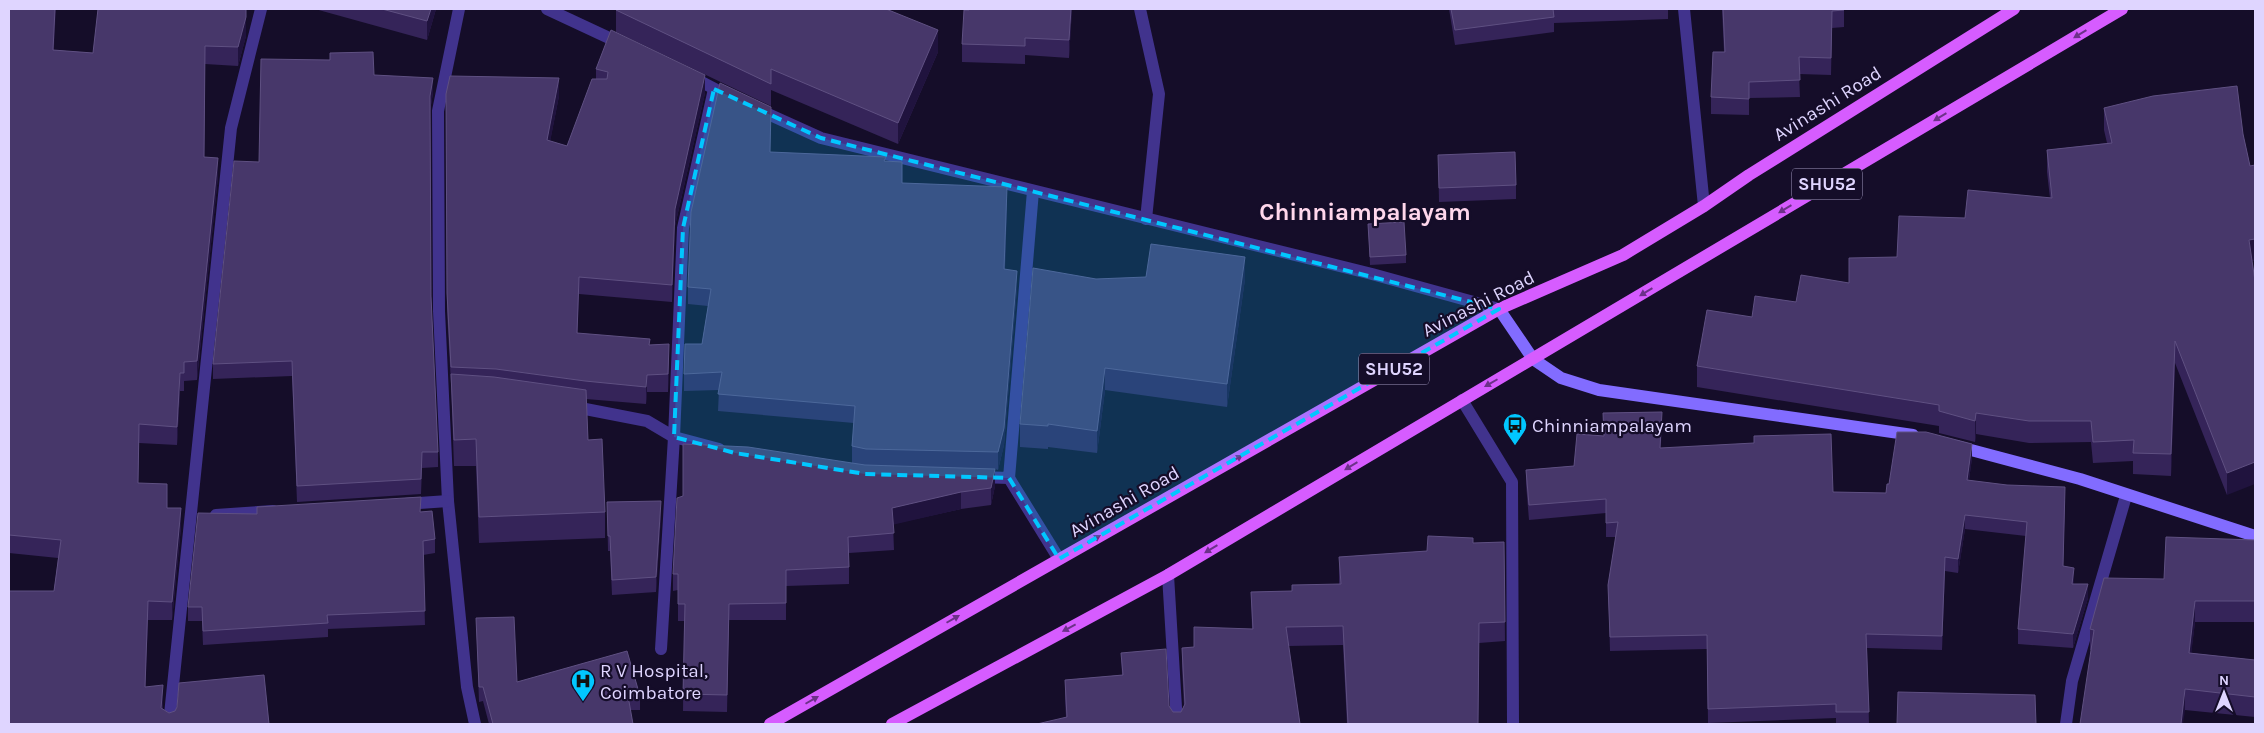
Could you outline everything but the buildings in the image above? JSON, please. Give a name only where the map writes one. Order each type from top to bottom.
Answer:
[{"type":"main road","name":"Avinashi Road","points":[[770,724],[1499,309],[1623,255],[1704,206],[1749,174],[2014,9]]},
{"type":"main road","name":"SHU52","points":[[892,724],[1168,575],[2122,9]]},
{"type":"main road","points":[[1499,309],[1533,359],[1561,378],[1599,390],[1929,438]]},
{"type":"main road","points":[[1948,443],[2080,479],[2126,496],[2255,536]]},
{"type":"street","points":[[169,724],[230,128],[261,9]]},
{"type":"street","points":[[459,9],[438,111],[439,311],[449,502],[467,687],[475,724]]},
{"type":"street","points":[[547,9],[638,51]]},
{"type":"street","points":[[1140,9],[1159,94],[1146,219]]},
{"type":"street","points":[[1684,9],[1704,206]]},
{"type":"street","points":[[687,74],[714,89],[821,138],[1372,274],[1499,309]]},
{"type":"street","points":[[661,649],[684,228],[714,89]]},
{"type":"street","points":[[1032,191],[1009,478],[1059,559]]},
{"type":"street","points":[[442,392],[460,393]]},
{"type":"street","points":[[1462,400],[1512,482],[1513,724]]},
{"type":"street","points":[[554,403],[593,409],[647,421],[674,437],[735,453]]},
{"type":"street","points":[[970,477],[1009,478]]},
{"type":"street","points":[[2066,724],[2072,681],[2126,496]]},
{"type":"street","points":[[389,505],[449,502]]},
{"type":"street","points":[[191,516],[290,510]]},
{"type":"street","points":[[1168,575],[1177,724]]},
{"type":"highlighted area","points":[[714,89],[821,138],[1499,309],[1059,559],[1009,478],[865,474],[735,453],[674,437],[683,228]]},
{"type":"place","name":"Chinniampalayam","points":[[1515,446]]},
{"type":"place","name":"R V Hospital, Coimbatore","points":[[583,702]]},
{"type":"district","name":"Chinniampalayam","points":[[1365,212]]}]
